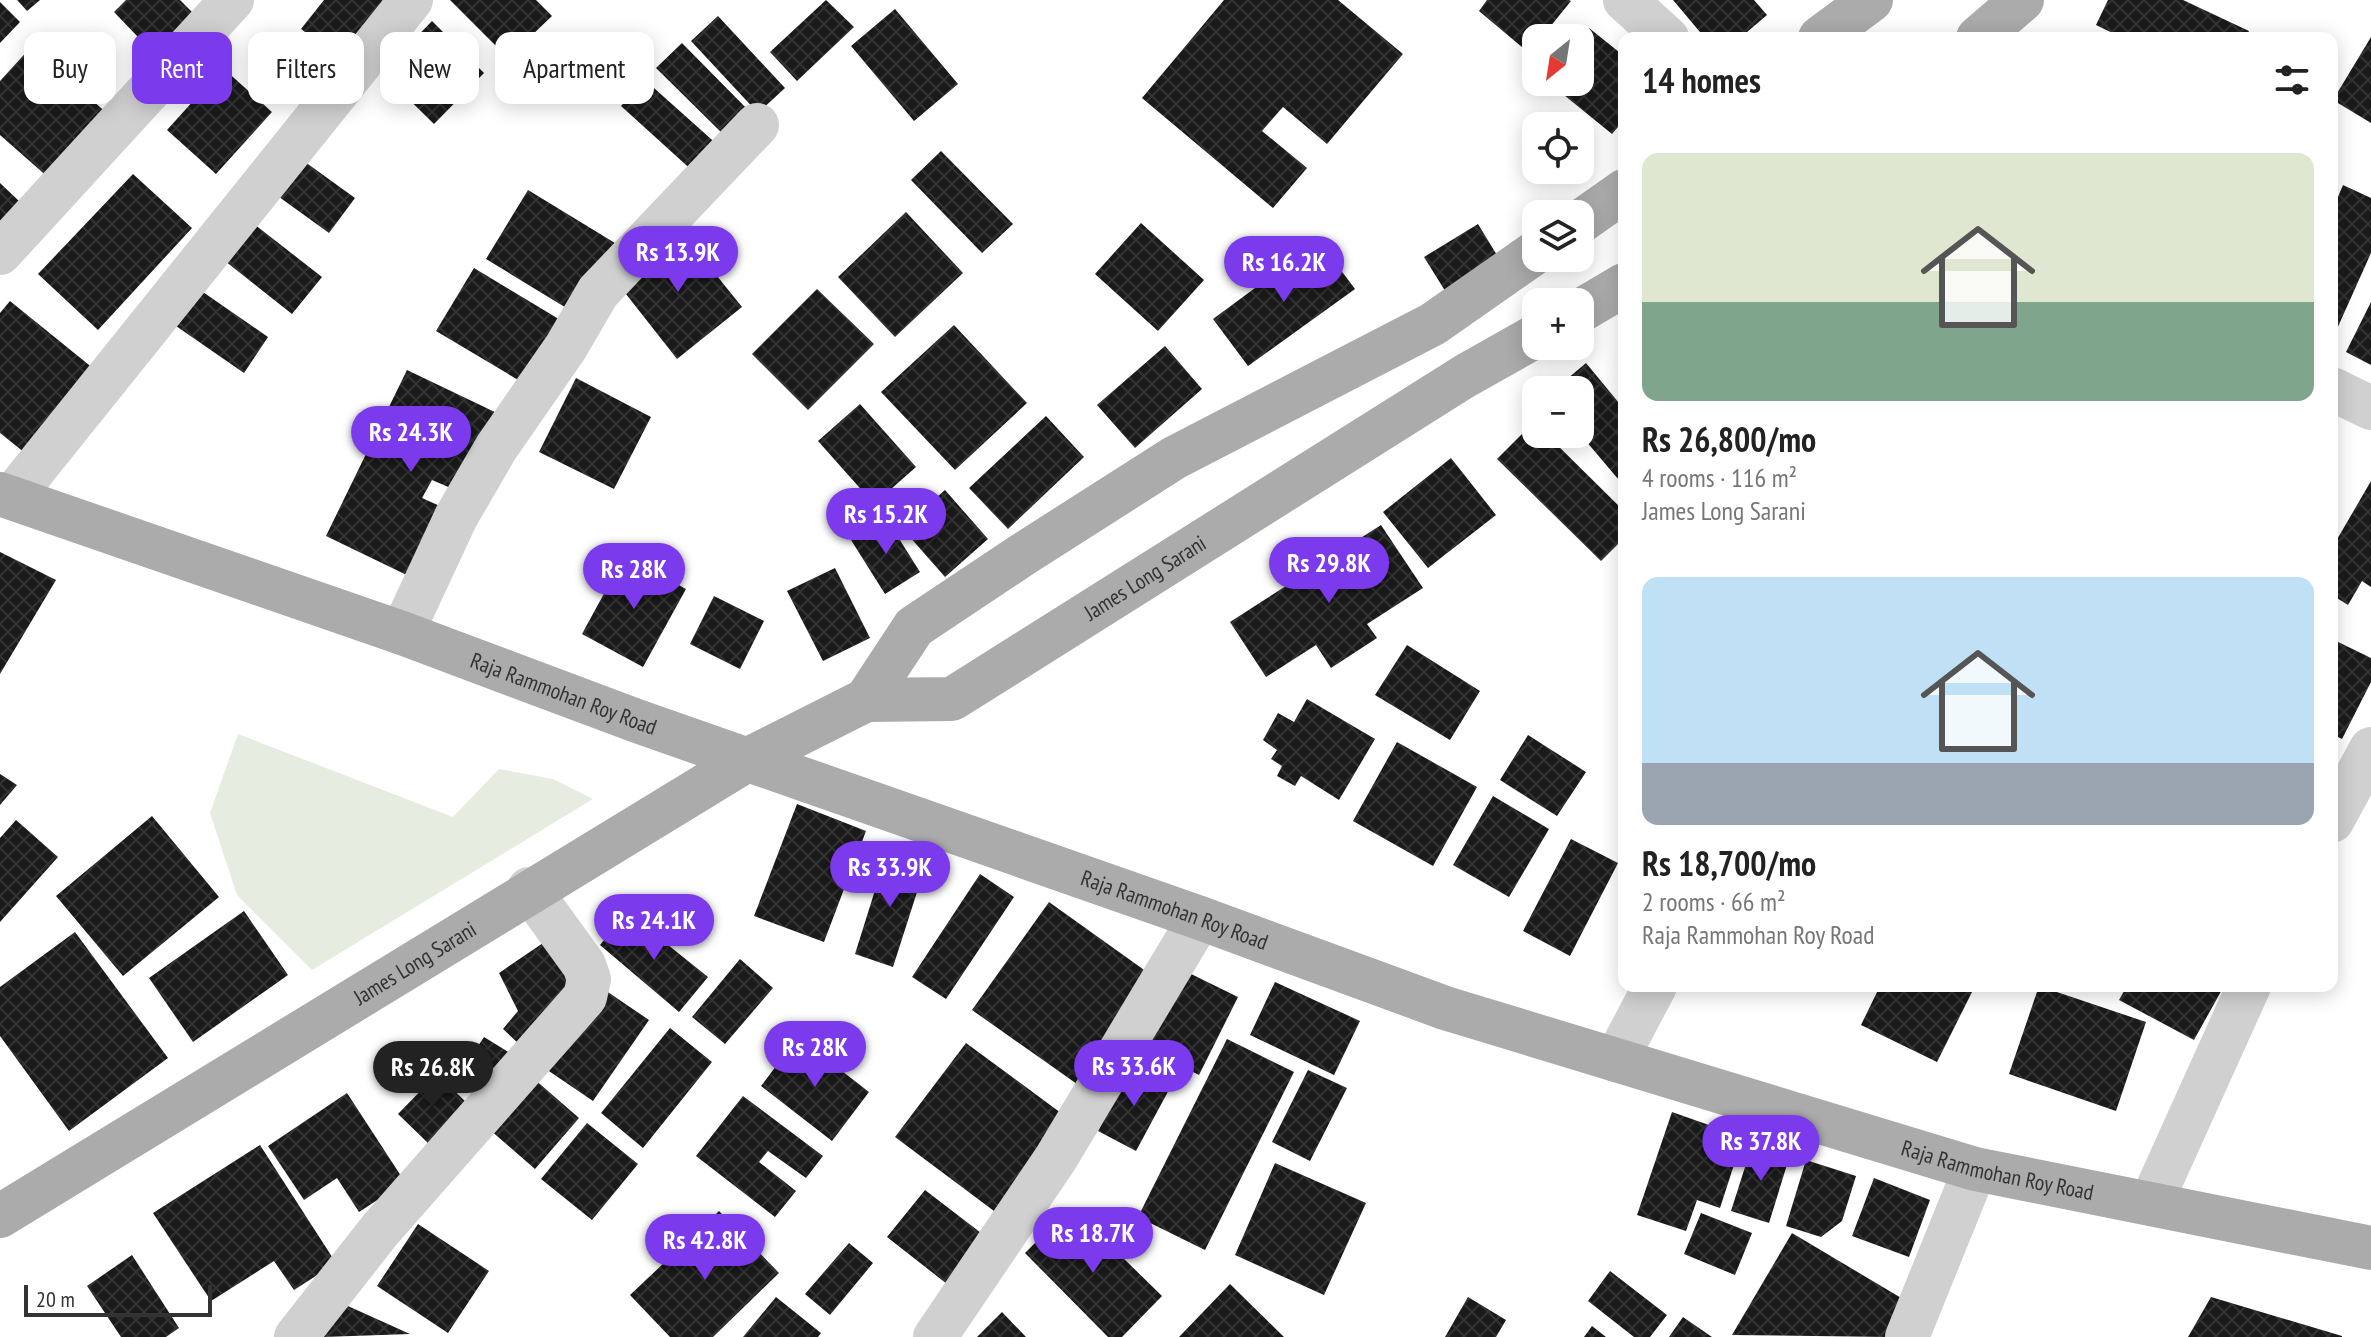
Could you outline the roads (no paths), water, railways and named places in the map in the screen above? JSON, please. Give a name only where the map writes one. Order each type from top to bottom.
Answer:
[{"type":"main road","points":[[1828,32],[1871,0]]},
{"type":"main road","points":[[1985,32],[2022,0]]},
{"type":"main road","points":[[1594,212],[1618,195]]},
{"type":"main road","points":[[866,700],[914,627],[1174,458],[1433,324],[1522,262]]},
{"type":"main road","points":[[1594,303],[1618,289]]},
{"type":"main road","name":"James Long Sarani","points":[[0,1216],[529,889],[747,760],[866,700],[952,699],[1465,376],[1522,344]]},
{"type":"main road","name":"Raja Rammohan Roy Road","points":[[6,496],[402,633],[747,760],[1200,918],[1445,1008],[1975,1169],[2371,1248]]},
{"type":"street","points":[[0,253],[232,0]]},
{"type":"street","points":[[6,496],[411,0]]},
{"type":"street","points":[[1625,0],[1660,32]]},
{"type":"street","points":[[402,633],[456,517],[496,448],[566,347],[598,292],[757,125]]},
{"type":"street","points":[[2338,392],[2371,408]]},
{"type":"street","points":[[2338,810],[2371,749]]},
{"type":"street","points":[[296,1337],[380,1230],[585,997],[589,979],[584,965],[529,889]]},
{"type":"street","points":[[935,1337],[1056,1158],[1200,918]]},
{"type":"street","points":[[1616,1060],[1652,992]]},
{"type":"street","points":[[2151,1203],[2246,992]]},
{"type":"street","points":[[1907,1337],[1975,1169]]}]
